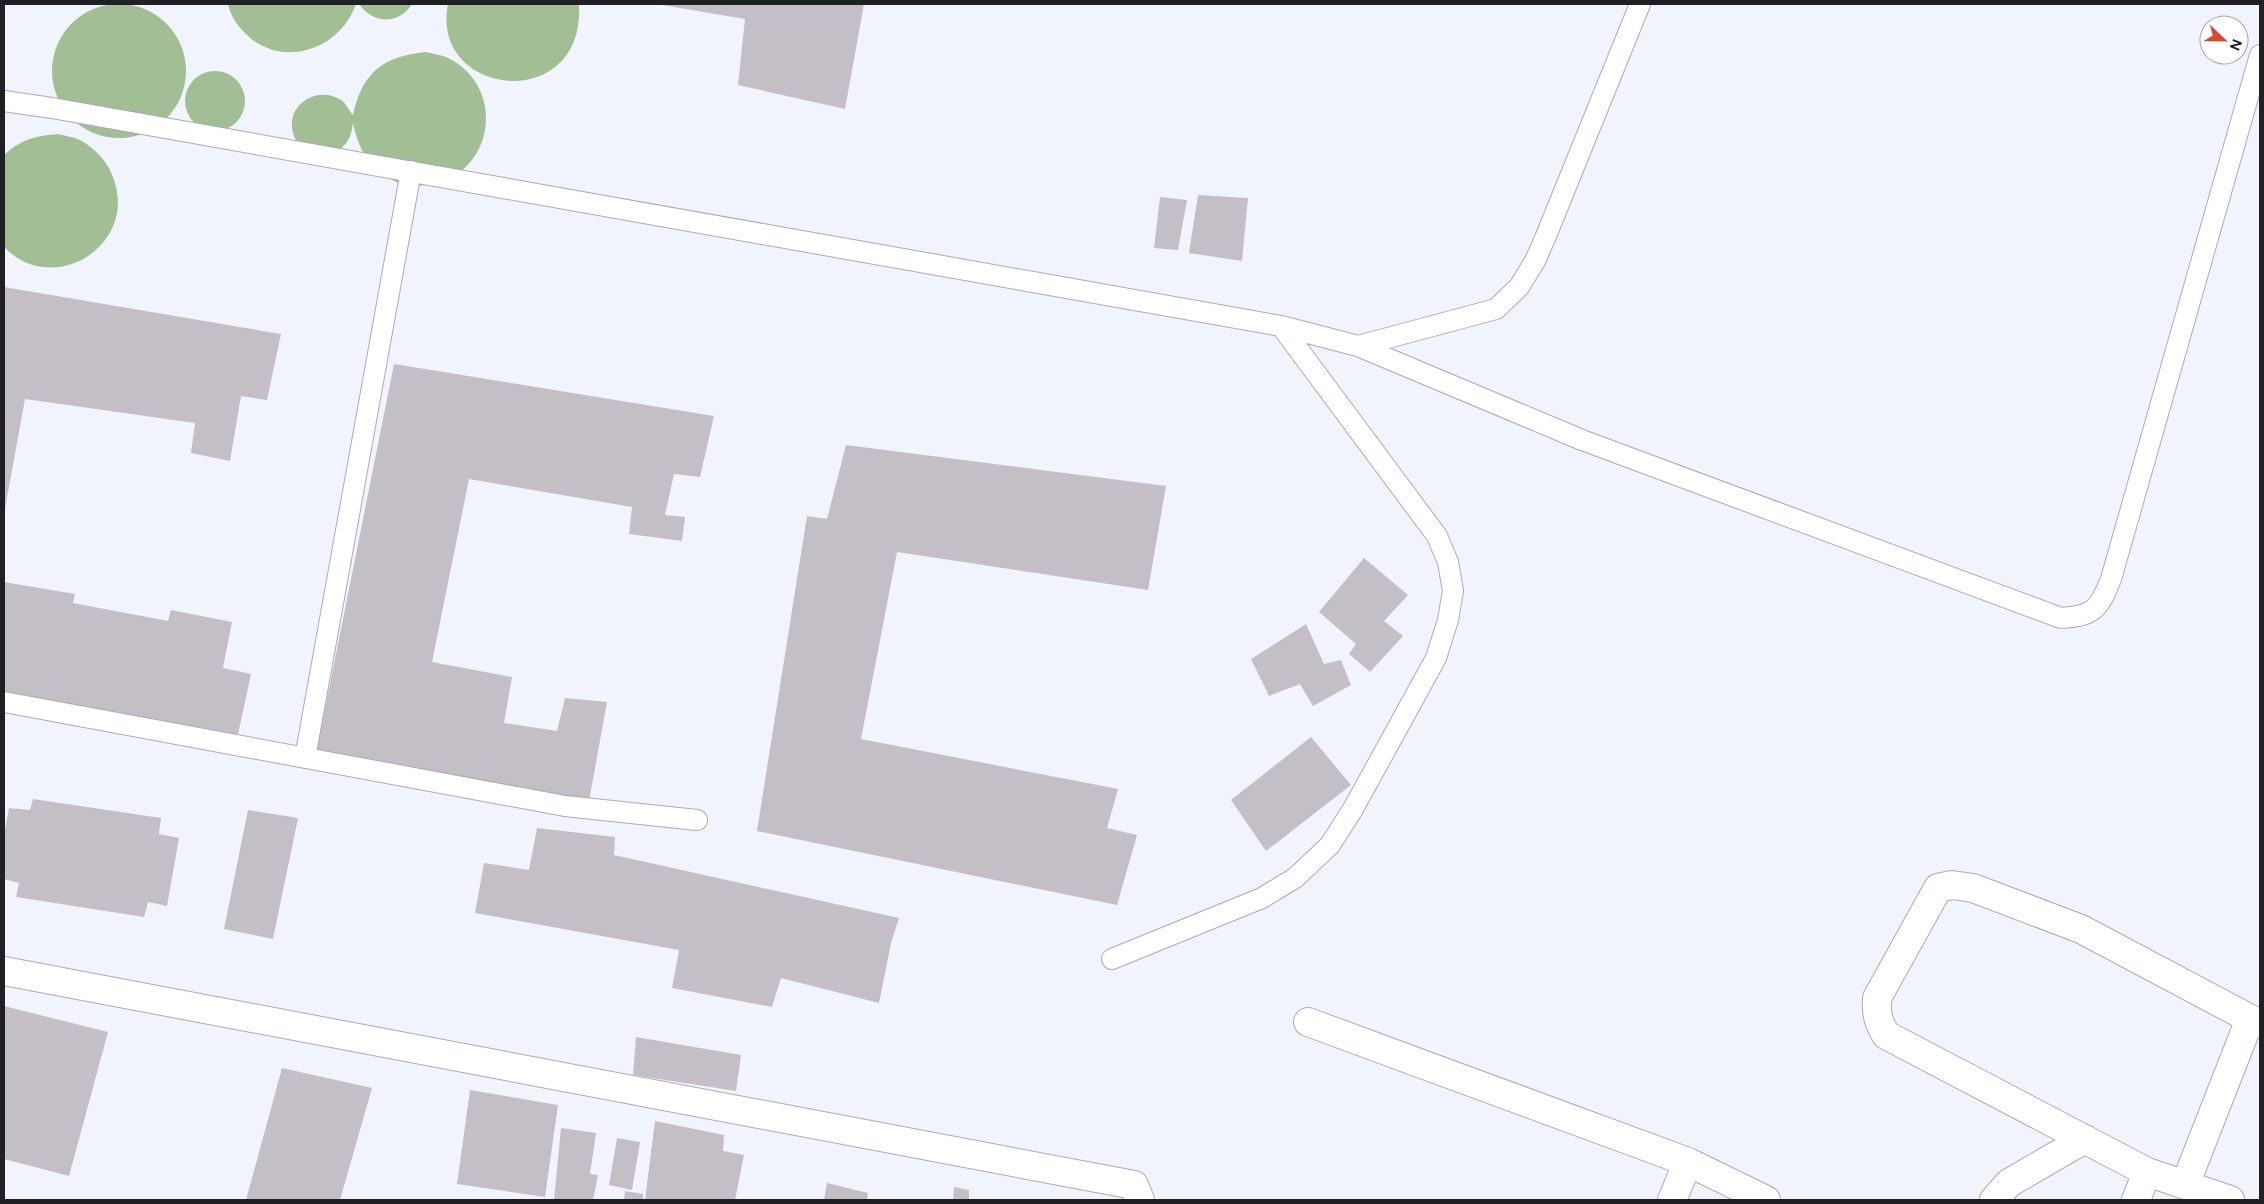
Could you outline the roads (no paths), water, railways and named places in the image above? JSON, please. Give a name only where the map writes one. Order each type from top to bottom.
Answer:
[{"type":"street","points":[[2184,1185],[2255,1022],[2081,929],[1973,888],[1952,885],[1938,888],[1877,998],[1876,1011],[1879,1024],[1886,1034],[2147,1172],[2184,1185],[2230,1200]]},
{"type":"street","points":[[4,971],[1134,1185],[1140,1200]]},
{"type":"street","points":[[1308,1022],[1688,1162],[1766,1200]]},
{"type":"street","points":[[1994,1200],[2009,1183],[2085,1139]]},
{"type":"street","points":[[1672,1200],[1688,1162]]},
{"type":"street","points":[[2136,1200],[2147,1172]]},
{"type":"lane","points":[[1358,346],[1496,309],[1519,287],[1546,236],[1640,4]]},
{"type":"lane","points":[[4,101],[411,171],[1281,326],[1358,346],[1582,440],[2018,604],[2061,618],[2084,616],[2102,601],[2111,579],[2260,55]]},
{"type":"lane","points":[[304,758],[411,171]]},
{"type":"lane","points":[[1112,959],[1262,898],[1295,878],[1330,845],[1353,809],[1436,658],[1448,620],[1453,591],[1448,562],[1437,536],[1281,326]]},
{"type":"lane","points":[[4,702],[565,806],[697,820]]}]
